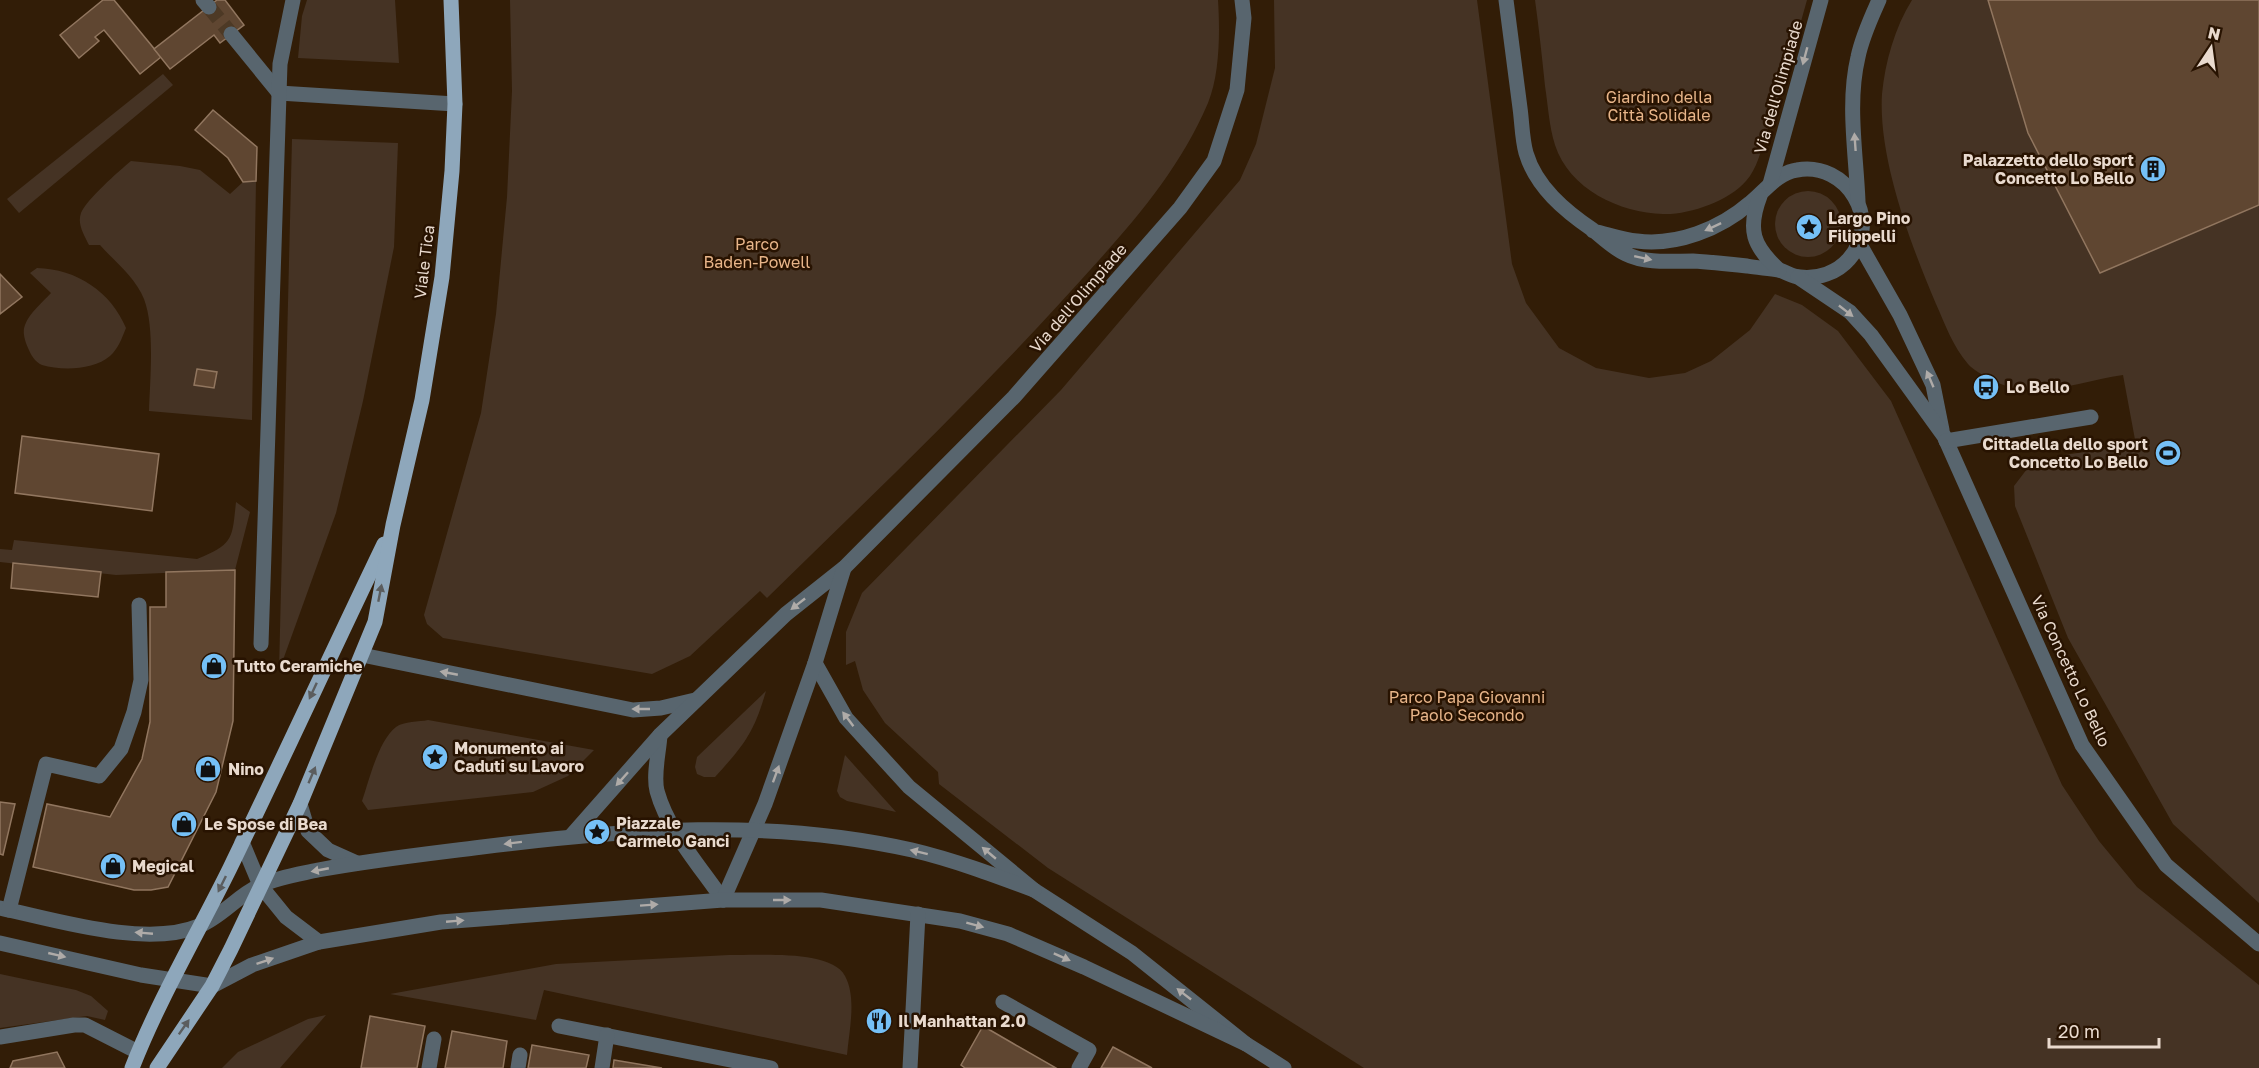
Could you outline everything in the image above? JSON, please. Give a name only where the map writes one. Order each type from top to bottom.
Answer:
[{"type":"main road","name":"Viale Tica","points":[[393,525],[422,400],[442,277],[452,171],[455,104],[451,0]]},
{"type":"main road","points":[[156,1068],[212,986],[300,804],[375,622],[393,525]]},
{"type":"main road","points":[[132,1068],[157,1010],[202,926],[393,525]]},
{"type":"street","points":[[261,644],[280,64],[293,0]]},
{"type":"street","name":"Via dell'Olimpiade","points":[[571,836],[660,735],[786,614],[844,568],[1014,397],[1180,208],[1214,161],[1237,90],[1244,18],[1242,0]]},
{"type":"street","points":[[1506,0],[1526,153],[1539,179],[1553,198],[1572,217],[1626,255],[1650,260],[1724,263],[1779,270],[1798,277],[1850,312],[1871,335],[1945,438]]},
{"type":"street","name":"Via dell'Olimpiade","points":[[1766,189],[1821,0]]},
{"type":"street","points":[[1798,277],[1817,277],[1835,272],[1849,259],[1859,243],[1863,229],[1858,201],[1853,97],[1858,57],[1866,30],[1880,0]]},
{"type":"street","points":[[231,34],[279,93],[455,104]]},
{"type":"street","points":[[1593,231],[1637,242],[1670,240],[1693,235],[1734,216],[1782,175],[1796,170],[1826,171],[1844,183],[1858,201]]},
{"type":"street","points":[[1766,189],[1753,215],[1754,236],[1763,256],[1779,270]]},
{"type":"street","points":[[1859,243],[1899,315],[1933,385],[1945,438]]},
{"type":"street","points":[[1945,438],[2091,417]]},
{"type":"street","name":"Via Concetto Lo Bello","points":[[1945,438],[2082,745],[2166,865],[2259,944]]},
{"type":"street","points":[[723,900],[755,829],[816,663],[844,568]]},
{"type":"street","points":[[139,605],[141,680],[134,712],[121,749],[99,776],[46,764],[5,909],[122,932],[160,935],[177,933],[202,926],[260,885],[305,873],[357,863],[571,836],[674,829],[755,829],[814,834],[910,850],[950,859],[1034,890]]},
{"type":"street","points":[[362,654],[633,710],[661,708],[698,699]]},
{"type":"street","points":[[816,663],[846,718],[909,787],[1034,890],[1132,953],[1246,1044],[1284,1068]]},
{"type":"street","points":[[660,735],[657,790],[674,829],[723,900]]},
{"type":"street","points":[[300,804],[309,831],[328,850],[357,863]]},
{"type":"street","points":[[242,842],[260,885],[286,917],[319,942]]},
{"type":"street","points":[[0,943],[141,975],[212,986],[252,965],[319,942],[441,922],[723,900],[821,900],[960,921],[1008,934],[1084,967],[1246,1044]]},
{"type":"street","points":[[910,1068],[918,914]]},
{"type":"street","points":[[1003,1002],[1089,1050],[1079,1068]]},
{"type":"street","points":[[0,1037],[85,1025],[138,1052]]},
{"type":"street","points":[[559,1026],[607,1035],[698,1061],[771,1068]]},
{"type":"street","points":[[602,1068],[607,1035]]},
{"type":"street","points":[[429,1068],[434,1039]]},
{"type":"green space","points":[[307,0],[395,0],[399,63],[298,58],[302,16]]},
{"type":"green space","name":"Parco Baden-Powell","points":[[510,0],[1218,0],[1218,52],[1215,79],[1208,103],[1179,159],[1143,209],[1103,256],[953,415],[767,598],[760,591],[690,656],[652,674],[443,638],[427,624],[424,615],[481,413],[496,314],[507,197],[512,91]]},
{"type":"green space","name":"Parco Papa Giovanni Paolo Secondo","points":[[1274,0],[1477,0],[1512,264],[1526,303],[1559,348],[1596,368],[1649,378],[1685,373],[1711,361],[1750,330],[1775,294],[1802,305],[1838,331],[1891,401],[2062,785],[2099,841],[2137,887],[2259,985],[2259,1068],[1364,1068],[1048,868],[939,784],[938,772],[885,723],[863,690],[855,661],[846,665],[846,632],[862,593],[1061,390],[1240,180],[1256,144],[1275,68]]},
{"type":"green space","name":"Giardino della Città Solidale","points":[[1535,0],[1807,0],[1783,85],[1760,153],[1746,181],[1730,195],[1708,205],[1673,214],[1647,213],[1630,209],[1598,196],[1584,186],[1562,161],[1553,138]]},
{"type":"green space","name":"Cittadella dello sport Concetto Lo Bello","points":[[1912,0],[2259,0],[2259,903],[2173,824],[2068,638],[2015,506],[2014,486],[2027,469],[2063,455],[2136,445],[2123,375],[2039,390],[2006,386],[1981,374],[1968,364],[1954,343],[1916,255],[1891,173],[1882,119],[1882,94],[1888,57],[1896,33]]},
{"type":"green space","points":[[163,74],[173,85],[19,213],[7,199]]},
{"type":"green space","points":[[292,139],[398,143],[394,247],[363,401],[336,513],[279,671]]},
{"type":"green space","points":[[131,161],[200,170],[230,194],[243,182],[256,181],[252,420],[149,411],[151,339],[144,299],[130,277],[100,245],[89,245],[80,221],[81,213],[89,201]]},
{"type":"green space","points":[[1808,191],[1820,194],[1831,201],[1838,212],[1841,224],[1838,236],[1831,247],[1820,254],[1808,257],[1796,254],[1785,247],[1778,236],[1775,224],[1778,212],[1785,201],[1796,194]]},
{"type":"green space","points":[[37,268],[52,269],[79,278],[102,293],[120,315],[126,328],[118,347],[110,356],[87,367],[78,368],[59,368],[37,362],[29,351],[24,328],[33,312],[51,293],[30,273]]},
{"type":"green space","points":[[236,502],[250,512],[235,570],[116,575],[0,562],[0,549],[12,550],[14,540],[197,559],[218,549],[229,539]]},
{"type":"green space","points":[[766,691],[757,718],[747,738],[734,756],[715,777],[704,777],[697,774],[695,767],[697,757]]},
{"type":"green space","points":[[428,720],[594,750],[568,776],[533,792],[368,810],[362,801],[375,762],[390,733],[399,725]]},
{"type":"green space","points":[[845,755],[896,812],[847,801],[840,797],[837,791]]},
{"type":"green space","points":[[729,955],[810,958],[825,961],[837,967],[845,976],[851,994],[847,1055],[544,990],[536,1020],[390,994],[556,964]]},
{"type":"green space","points":[[0,974],[76,990],[91,996],[108,1011],[105,1020],[87,1016],[0,1028]]},
{"type":"green space","points":[[326,1015],[280,1068],[222,1068],[238,1052],[308,1019]]},
{"type":"building","points":[[103,0],[114,0],[161,57],[140,74],[104,30],[95,37],[99,41],[79,58],[60,35]]},
{"type":"building","points":[[217,0],[225,0],[244,25],[220,43],[214,35],[170,69],[154,49]]},
{"type":"building","name":"Palazzetto dello sport Concetto Lo Bello","points":[[1988,0],[2259,0],[2259,205],[2100,273],[2028,133]]},
{"type":"building","points":[[213,110],[257,147],[256,181],[243,182],[228,158],[195,130]]},
{"type":"building","points":[[0,274],[22,297],[0,314]]},
{"type":"building","points":[[197,369],[217,372],[214,388],[194,385]]},
{"type":"building","points":[[22,436],[159,454],[152,511],[15,493]]},
{"type":"building","points":[[13,563],[101,572],[98,597],[11,588]]},
{"type":"building","points":[[235,570],[233,721],[216,792],[168,887],[134,890],[33,867],[47,804],[110,817],[142,759],[150,722],[150,607],[166,607],[166,572]]},
{"type":"building","points":[[0,802],[15,804],[3,855],[0,854]]},
{"type":"building","points":[[370,1016],[425,1026],[417,1068],[361,1068]]},
{"type":"building","points":[[983,1026],[1056,1068],[965,1068],[961,1065]]},
{"type":"building","points":[[452,1031],[507,1041],[503,1068],[445,1068]]},
{"type":"building","points":[[532,1045],[589,1055],[586,1068],[528,1068]]},
{"type":"building","points":[[1113,1047],[1152,1068],[1101,1068]]},
{"type":"building","points":[[57,1052],[65,1068],[10,1068],[13,1061]]},
{"type":"building","points":[[614,1060],[662,1068],[613,1068]]},
{"type":"tunnel","points":[[209,7],[231,34]]},
{"type":"place","name":"Palazzetto dello sport Concetto Lo Bello","points":[[2153,169]]},
{"type":"place","name":"Largo Pino Filippelli","points":[[1809,227]]},
{"type":"place","name":"Lo Bello","points":[[1986,387]]},
{"type":"place","name":"Cittadella dello sport Concetto Lo Bello","points":[[2168,453]]},
{"type":"place","name":"Tutto Ceramiche","points":[[214,666]]},
{"type":"place","name":"Monumento ai Caduti su Lavoro","points":[[435,757]]},
{"type":"place","name":"Nino","points":[[208,769]]},
{"type":"place","name":"Le Spose di Bea","points":[[184,824]]},
{"type":"place","name":"Piazzale Carmelo Ganci","points":[[597,832]]},
{"type":"place","name":"Megical","points":[[113,866]]},
{"type":"place","name":"Il Manhattan 2.0","points":[[879,1021]]}]
